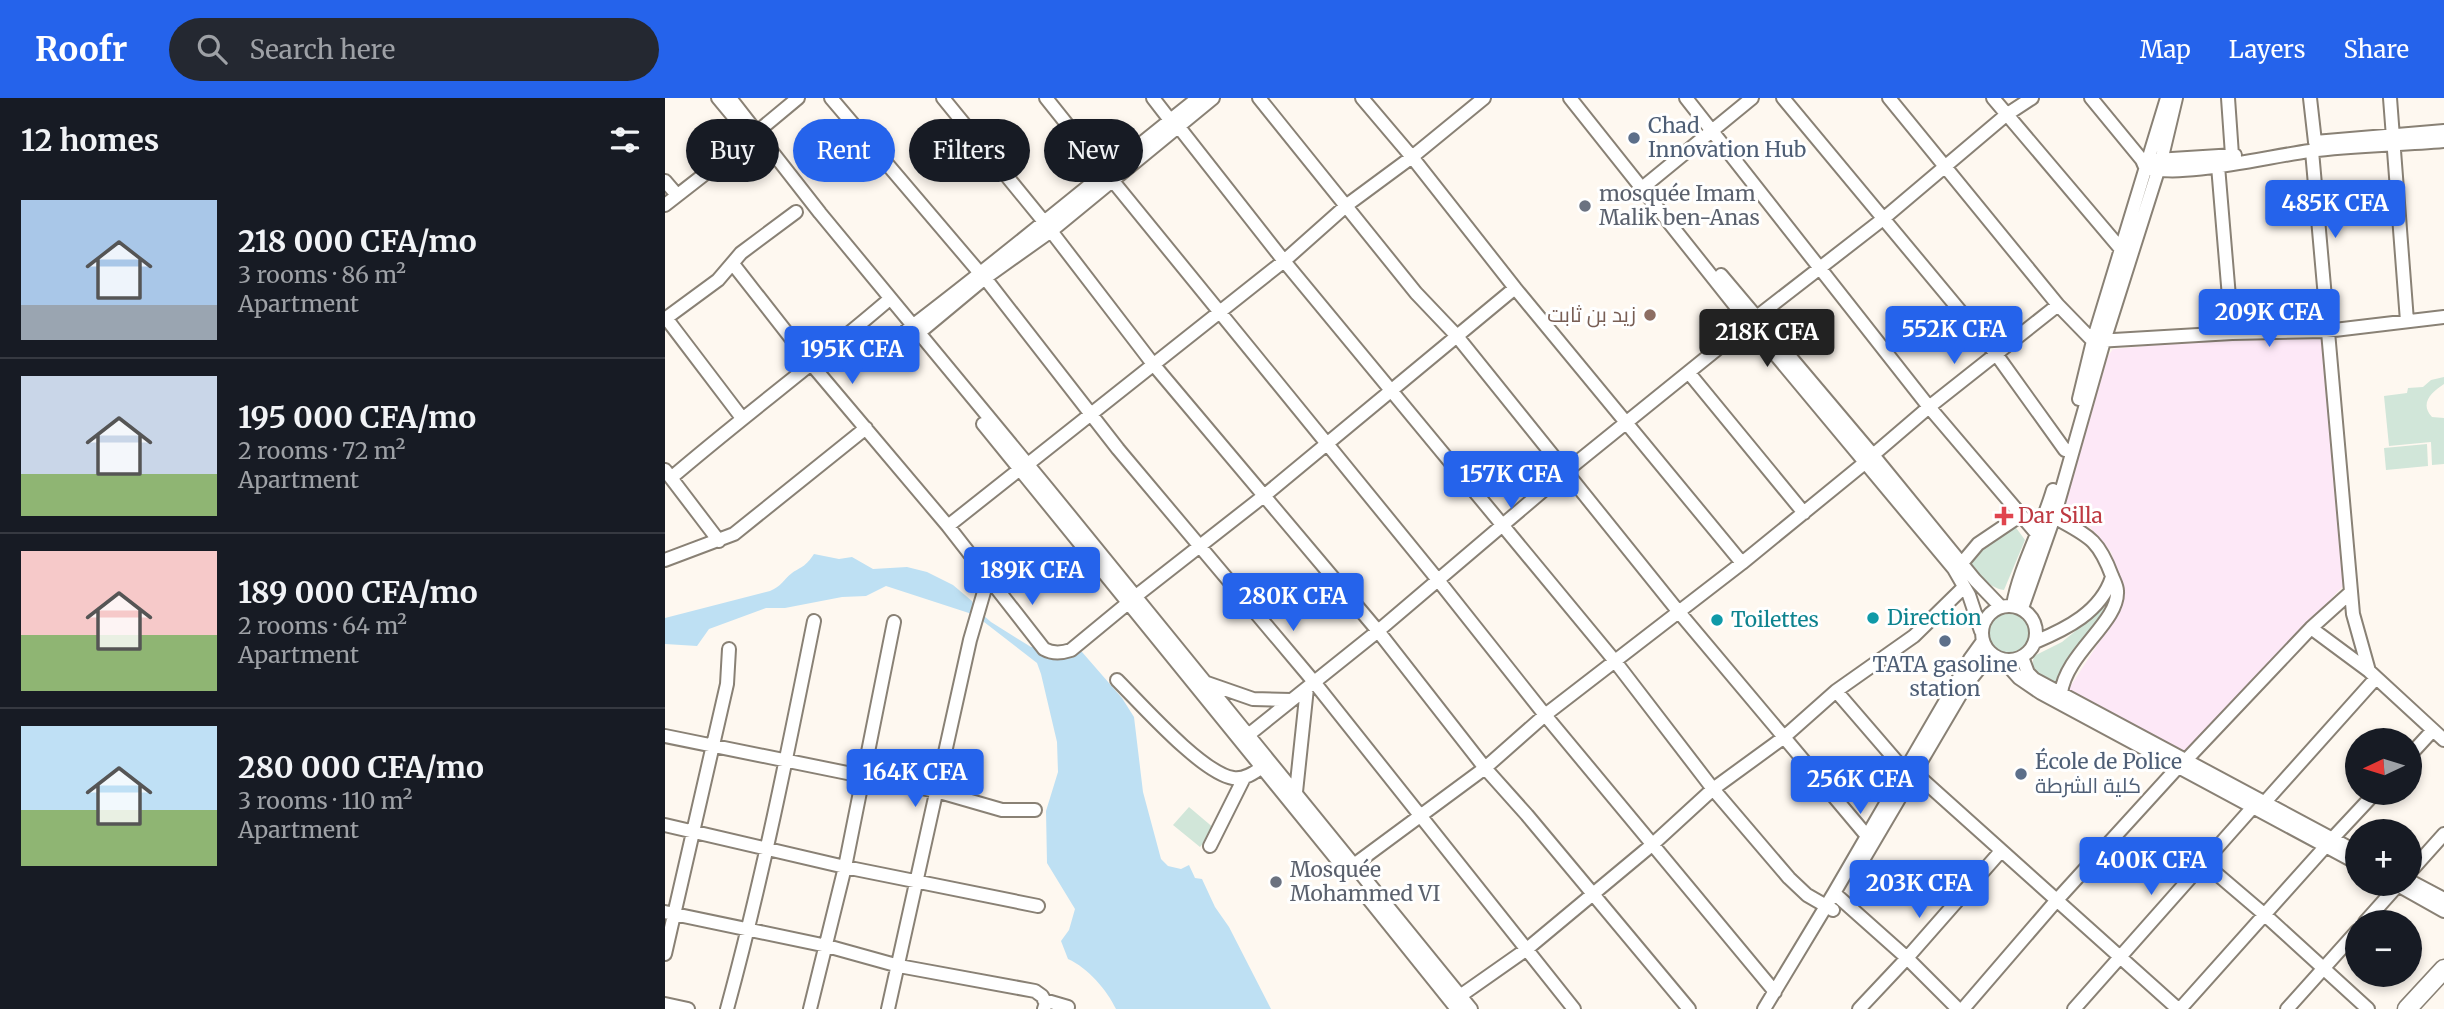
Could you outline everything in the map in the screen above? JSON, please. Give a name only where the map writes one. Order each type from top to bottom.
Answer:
[{"type":"highway","points":[[2407,1009],[2444,969]]},
{"type":"highway","points":[[2417,1009],[2444,981]]},
{"type":"street","points":[[718,98],[738,119]]},
{"type":"street","points":[[730,98],[744,119]]},
{"type":"street","points":[[773,119],[798,98]]},
{"type":"street","points":[[831,98],[982,275],[1090,415],[1421,817],[1574,1009]]},
{"type":"street","points":[[943,98],[1048,227],[1153,364],[1378,631],[1485,768],[1689,1009]]},
{"type":"street","points":[[1046,98],[1063,119]]},
{"type":"street","points":[[1153,98],[1613,660],[1713,789],[1789,878],[1807,895],[1829,908]]},
{"type":"street","points":[[1175,123],[1198,98]]},
{"type":"street","points":[[1143,149],[1213,98]]},
{"type":"street","points":[[1259,98],[1416,293],[1456,335],[1678,611],[1867,836]]},
{"type":"street","points":[[1362,98],[1742,563]]},
{"type":"street","points":[[948,526],[1284,261],[1347,205],[1412,157],[1467,103],[1483,98]]},
{"type":"street","points":[[1570,98],[1979,585],[2033,619],[2036,626],[2035,642]]},
{"type":"street","points":[[1579,98],[1753,319]]},
{"type":"street","points":[[1686,98],[1929,407],[2038,535]]},
{"type":"street","points":[[1647,184],[1752,98]]},
{"type":"street","points":[[1783,98],[1996,354],[2065,450]]},
{"type":"street","points":[[1889,98],[2058,305],[2099,341],[2232,333],[2326,331],[2444,317]]},
{"type":"street","points":[[1993,98],[2120,248]]},
{"type":"street","points":[[1244,738],[1378,631],[1565,472],[1753,319],[1882,219],[2006,115],[2032,98]]},
{"type":"street","points":[[2091,98],[2151,164],[2218,166],[2313,146]]},
{"type":"street","points":[[2012,607],[2015,591],[2038,535],[2099,341],[2151,164],[2167,98]]},
{"type":"street","points":[[1764,1009],[1837,896],[1910,772],[1982,636],[1987,616],[2012,607],[2054,517],[2120,248],[2176,98]]},
{"type":"street","points":[[2228,98],[2232,155]]},
{"type":"street","points":[[2310,98],[2326,331],[2351,592],[2357,634],[2372,674]]},
{"type":"street","points":[[2390,98],[2407,321]]},
{"type":"street","points":[[2393,141],[2444,131]]},
{"type":"street","points":[[2151,164],[2313,146],[2444,141]]},
{"type":"street","points":[[779,166],[1244,738],[1296,792],[1350,869],[1457,1009]]},
{"type":"street","points":[[2218,166],[2232,333]]},
{"type":"street","points":[[779,167],[885,303],[913,332]]},
{"type":"street","points":[[665,181],[677,195]]},
{"type":"street","points":[[665,205],[694,182]]},
{"type":"street","points":[[913,332],[1102,182]]},
{"type":"street","points":[[1114,182],[1439,580],[1545,715],[1775,992]]},
{"type":"street","points":[[741,418],[666,319],[717,279],[741,253],[796,212]]},
{"type":"street","points":[[733,264],[812,365],[948,526],[1044,649],[1063,653],[1071,650],[1265,495],[1515,288]]},
{"type":"street","points":[[719,541],[668,474],[812,365],[885,303]]},
{"type":"street","points":[[1350,869],[1485,768],[1613,660],[1742,563],[1929,407],[2058,305]]},
{"type":"street","points":[[1689,373],[1804,513]]},
{"type":"street","points":[[665,560],[734,534],[866,428]]},
{"type":"street","points":[[1870,458],[1954,569],[1964,587],[1982,636],[2010,670],[2030,686],[2183,763]]},
{"type":"street","points":[[1962,563],[1978,544],[2021,515]]},
{"type":"street","points":[[2054,517],[2073,526],[2095,542],[2107,562],[2117,590],[2113,608],[2065,674],[2061,693]]},
{"type":"street","points":[[1996,656],[2016,659],[2022,657],[2035,642],[2061,632],[2095,607],[2108,590],[2112,577]]},
{"type":"street","points":[[888,1009],[936,792],[988,578]]},
{"type":"street","points":[[1460,996],[1527,949],[1653,844],[1713,789],[1783,738],[1836,691],[1914,636],[1964,587]]},
{"type":"street","points":[[1837,896],[1961,1009],[2183,763],[2311,628],[2351,592]]},
{"type":"street","points":[[1147,618],[1205,682],[1262,767],[1471,1009]]},
{"type":"street","points":[[727,1009],[749,929],[814,621]]},
{"type":"street","points":[[810,1009],[845,867],[894,622]]},
{"type":"street","points":[[2311,628],[2372,674],[2444,740]]},
{"type":"street","points":[[665,954],[670,913],[693,832],[727,684],[729,649]]},
{"type":"street","points":[[1837,896],[1867,836],[1966,685],[1996,656]]},
{"type":"street","points":[[2022,657],[2028,673],[2034,679],[2345,854]]},
{"type":"street","points":[[2074,1009],[2259,805],[2372,674]]},
{"type":"street","points":[[1117,680],[1170,734],[1210,768],[1230,778],[1244,778],[1262,767]]},
{"type":"street","points":[[1205,682],[1253,699],[1291,700]]},
{"type":"street","points":[[1296,792],[1311,685]]},
{"type":"street","points":[[1836,691],[1910,772],[2179,1009],[2364,805]]},
{"type":"street","points":[[2422,742],[2433,730]]},
{"type":"street","points":[[665,736],[936,792],[1002,810],[1035,810]]},
{"type":"street","points":[[1210,846],[1244,778]]},
{"type":"street","points":[[665,825],[766,850],[1038,906]]},
{"type":"street","points":[[2422,859],[2444,834]]},
{"type":"street","points":[[2329,843],[2345,848]]},
{"type":"street","points":[[1859,1009],[2001,851]]},
{"type":"street","points":[[2204,863],[2368,1009]]},
{"type":"street","points":[[2422,891],[2444,899]]},
{"type":"street","points":[[2376,910],[2389,896]]},
{"type":"street","points":[[2421,896],[2444,911]]},
{"type":"street","points":[[1773,1009],[1829,908]]},
{"type":"street","points":[[670,913],[827,946],[899,966],[1035,991],[1044,1004],[1068,1007]]},
{"type":"street","points":[[2287,1009],[2345,944]]},
{"type":"street","points":[[665,1004],[688,1009]]},
{"type":"shaded area","points":[[2324,330],[2343,586],[2186,755],[2068,690],[2114,619],[2121,587],[2111,552],[2090,527],[2062,514],[2108,356],[2113,349]]},
{"type":"green space","points":[[2444,377],[2444,384],[2432,394],[2427,403],[2432,417],[2444,418],[2444,464],[2432,465],[2431,442],[2389,446],[2384,396],[2407,393],[2408,388],[2423,387],[2431,380]]},
{"type":"green space","points":[[2427,444],[2428,466],[2386,470],[2384,448]]},
{"type":"green space","points":[[2014,525],[2025,540],[2004,590],[1998,589],[1980,575],[1969,561],[1986,543]]},
{"type":"green space","points":[[2112,601],[2109,612],[2065,666],[2057,684],[2036,671],[2032,666],[2034,656],[2062,642]]},
{"type":"green space","points":[[2009,610],[2025,616],[2031,632],[2025,648],[2009,654],[1993,648],[1987,632],[1993,616]]},
{"type":"green space","points":[[1189,807],[1215,829],[1200,847],[1173,825]]},
{"type":"water","points":[[814,554],[839,559],[852,557],[873,569],[907,567],[927,572],[953,585],[991,622],[1031,647],[1082,652],[1122,698],[1134,717],[1143,792],[1161,859],[1168,866],[1181,869],[1189,865],[1195,878],[1202,879],[1271,1009],[1116,1009],[1096,980],[1068,959],[1061,941],[1069,930],[1075,909],[1047,863],[1046,811],[1058,772],[1057,742],[1041,674],[1037,663],[975,615],[886,586],[866,596],[842,597],[785,608],[766,608],[709,629],[697,646],[665,644],[665,618],[770,591],[806,564]]},
{"type":"place","name":"Chad Innovation Hub","points":[[1634,138]]},
{"type":"place","name":"mosquée Imam Malik ben-Anas","points":[[1585,206]]},
{"type":"place","name":"زيد بن ثابت","points":[[1650,315]]},
{"type":"place","name":"Dar Silla","points":[[2004,516]]},
{"type":"place","name":"Direction","points":[[1873,618]]},
{"type":"place","name":"Toilettes","points":[[1717,620]]},
{"type":"place","name":"TATA gasoline station","points":[[1945,641]]},
{"type":"place","name":"École de Police كلية الشرطة","points":[[2021,774]]},
{"type":"place","name":"Mosquée Mohammed VI","points":[[1276,882]]}]
